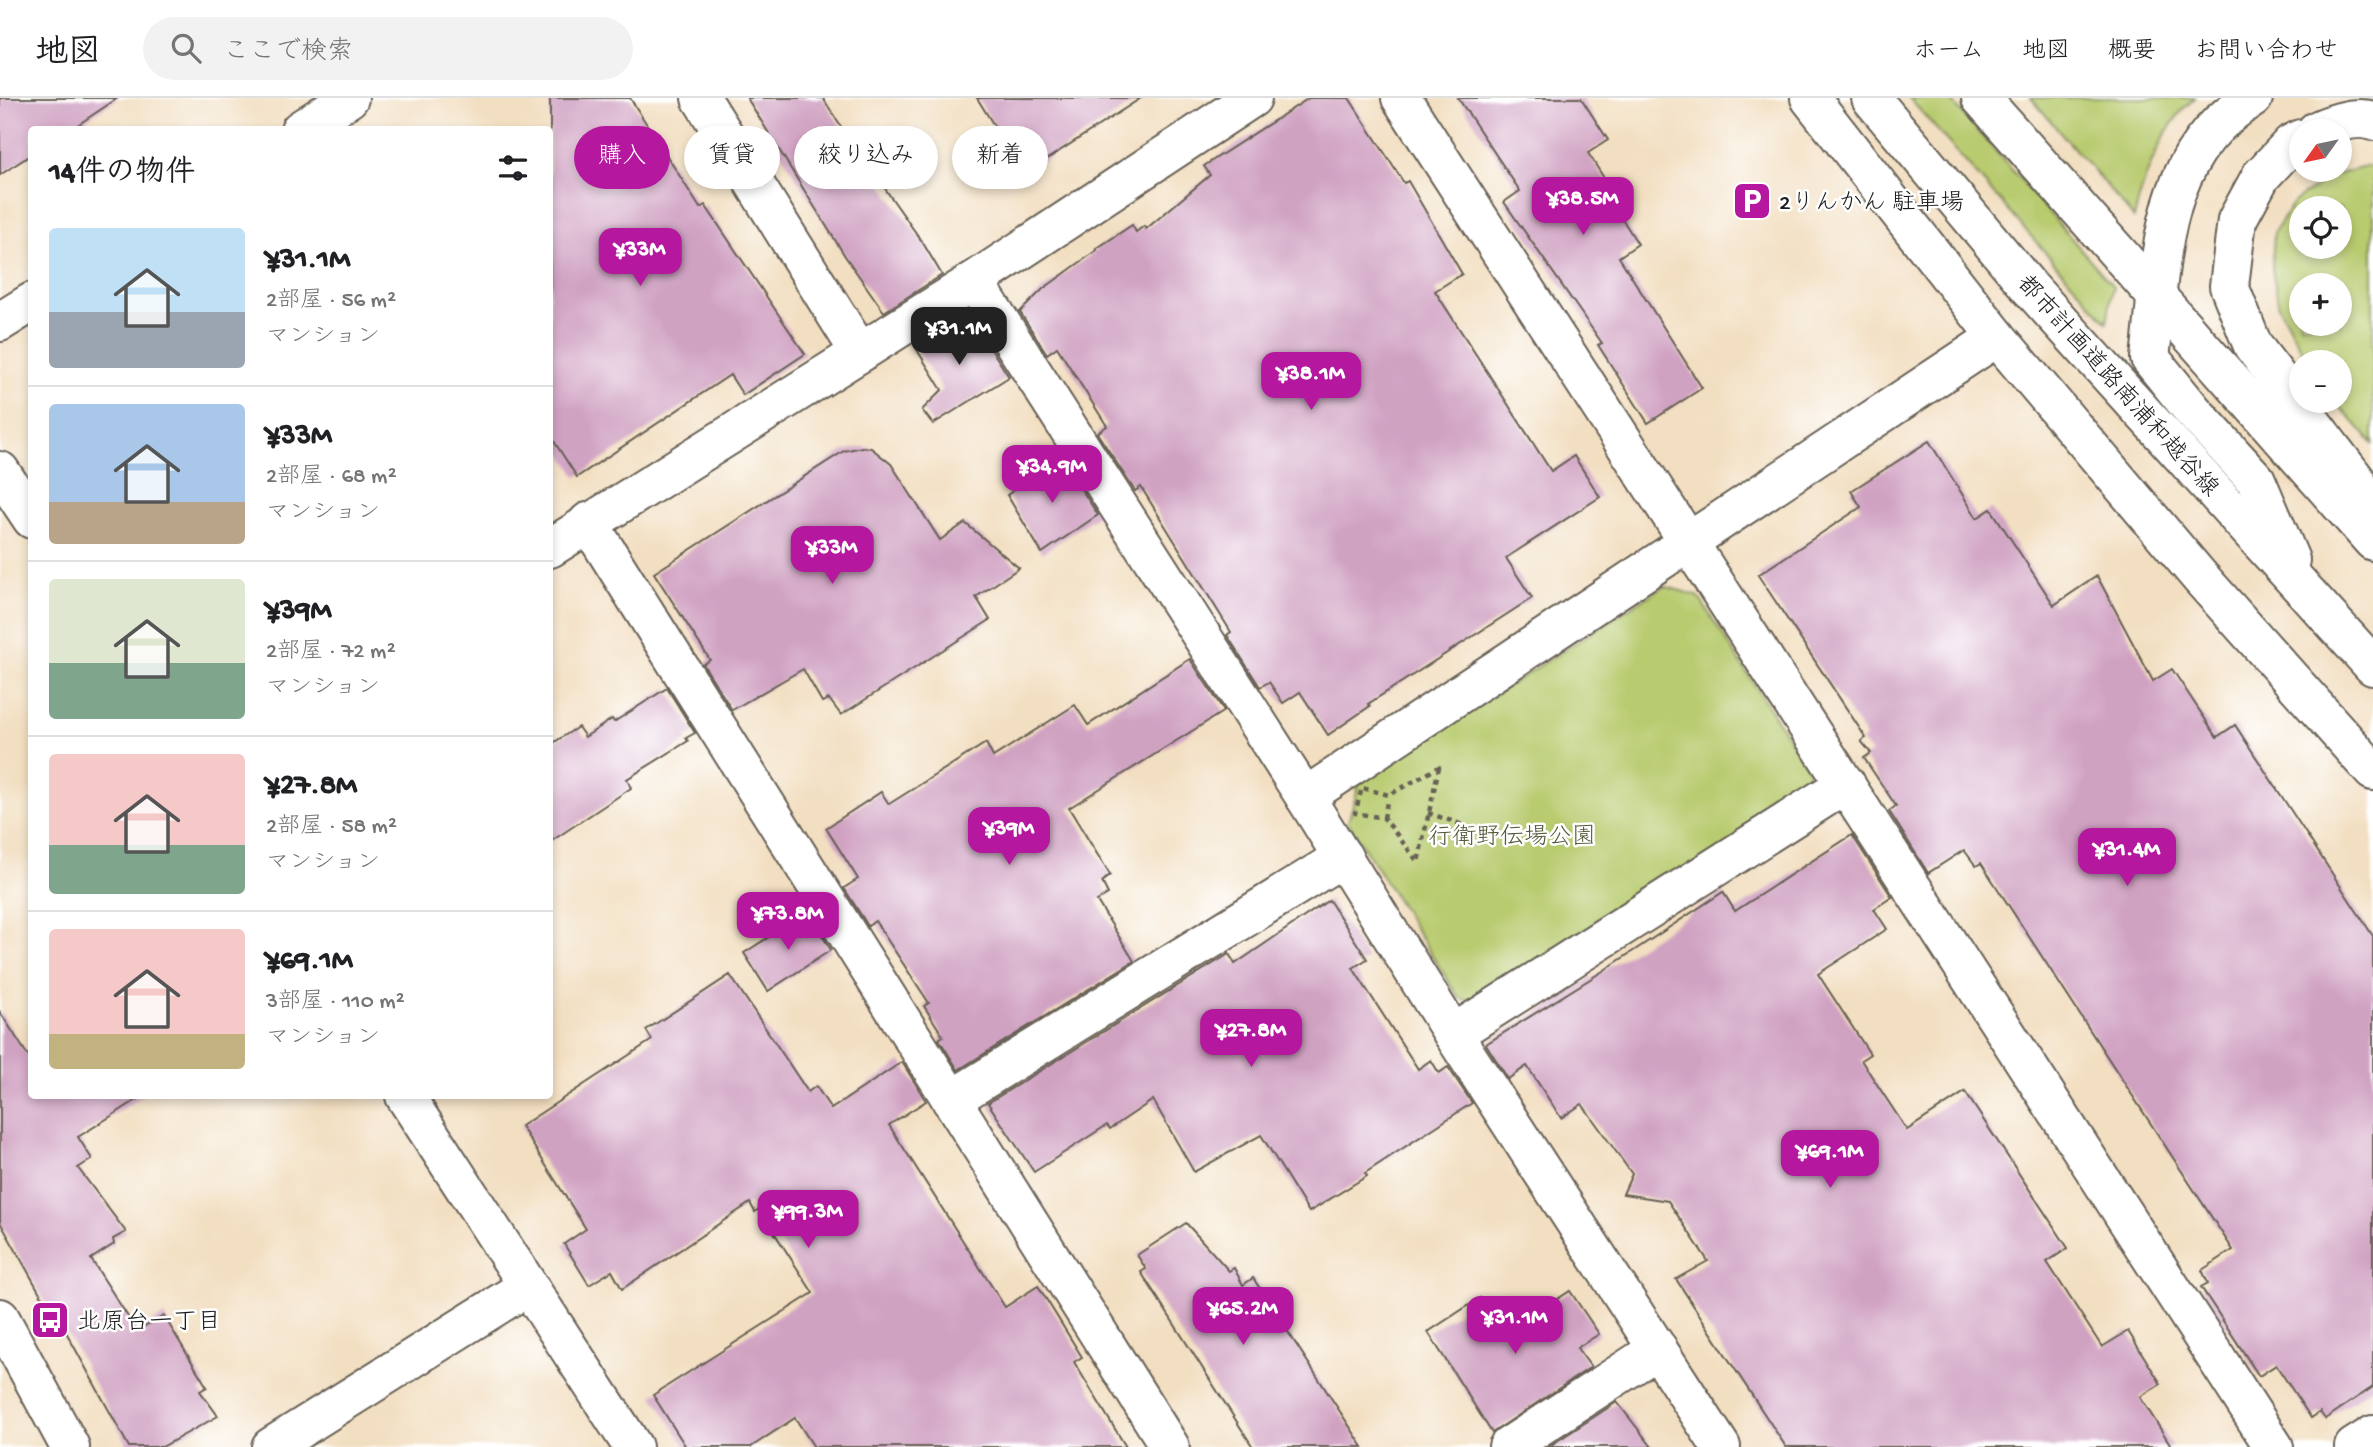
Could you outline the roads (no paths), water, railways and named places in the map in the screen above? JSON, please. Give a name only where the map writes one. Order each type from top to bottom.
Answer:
[{"type":"street","points":[[306,126],[349,98]]},
{"type":"street","points":[[701,98],[860,353]]},
{"type":"street","points":[[553,546],[974,282],[1252,98]]},
{"type":"street","points":[[1401,98],[2274,1447]]},
{"type":"street","points":[[1810,98],[1997,337],[2199,576],[2373,771]]},
{"type":"street","name":"都市計画道路南浦和越谷線","points":[[1871,98],[2029,286],[2373,666]]},
{"type":"street","points":[[1981,98],[2373,541]]},
{"type":"street","points":[[2253,98],[2217,124],[2182,174],[2167,221],[2159,266],[2158,298],[2150,358],[2193,411],[2256,480],[2301,587]]},
{"type":"street","points":[[2352,121],[2373,121]]},
{"type":"street","points":[[2289,146],[2261,176],[2237,220],[2230,286],[2253,345],[2356,480],[2373,519]]},
{"type":"street","points":[[974,282],[1305,797],[1453,1034],[1721,1447]]},
{"type":"street","points":[[0,322],[28,304]]},
{"type":"street","points":[[1305,797],[1997,337]]},
{"type":"street","points":[[0,471],[28,513]]},
{"type":"street","points":[[588,522],[1170,1447]]},
{"type":"street","points":[[1453,1034],[1846,784]]},
{"type":"street","points":[[951,1100],[1343,857]]},
{"type":"street","points":[[407,1099],[633,1447]]},
{"type":"street","points":[[271,1447],[528,1286]]},
{"type":"street","points":[[0,1318],[70,1447]]},
{"type":"street","points":[[1508,1447],[1658,1349]]},
{"type":"street","points":[[2354,1447],[2373,1435]]},
{"type":"place","name":"2りんかん 駐車場","points":[[1752,201]]},
{"type":"place","name":"北原台一丁目","points":[[50,1320]]},
{"type":"park label","name":"行衛野伝場公園","points":[[1512,835]]}]
